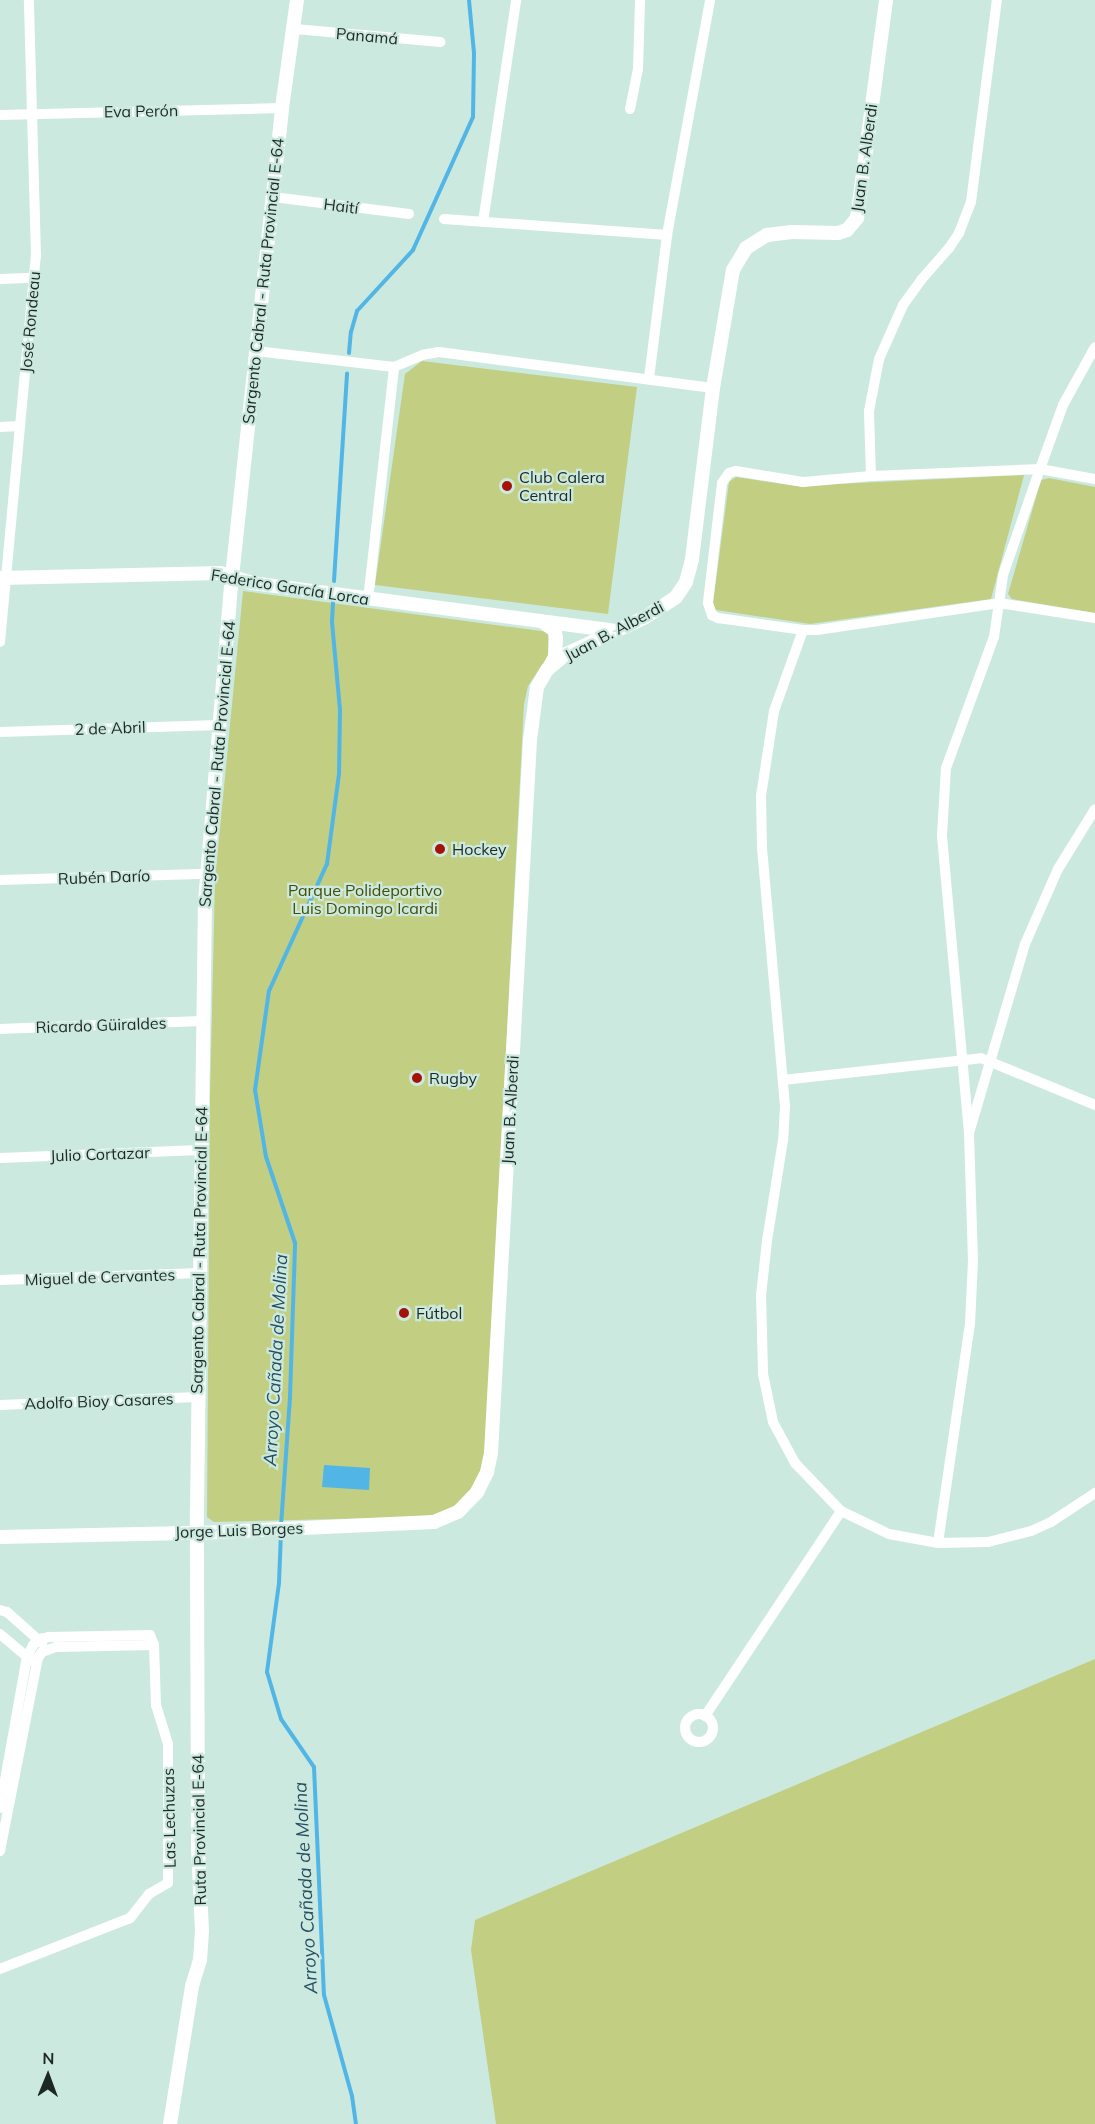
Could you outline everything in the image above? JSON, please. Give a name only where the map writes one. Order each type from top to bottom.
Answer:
[{"type":"street","name":"José Rondeau","points":[[0,642],[3,578],[37,247],[29,0]]},
{"type":"street","name":"Sargento Cabral - Ruta Provincial E-64","points":[[198,1533],[201,1021],[207,874],[232,577],[282,108],[295,29],[297,0]]},
{"type":"street","points":[[483,222],[516,0]]},
{"type":"street","points":[[630,109],[638,69],[640,0]]},
{"type":"street","points":[[649,378],[668,235],[710,0]]},
{"type":"street","name":"Juan B. Alberdi","points":[[472,1500],[487,1472],[491,1453],[530,740],[535,695],[547,670],[567,654],[614,630],[644,618],[668,603],[686,582],[692,559],[713,388],[729,285],[739,258],[756,240],[778,232],[837,233],[847,230],[856,218],[886,0]]},
{"type":"street","points":[[871,476],[869,411],[879,359],[903,305],[959,233],[971,202],[997,0]]},
{"type":"street","name":"Panamá","points":[[295,29],[440,42]]},
{"type":"street","name":"Eva Perón","points":[[0,115],[282,108]]},
{"type":"street","name":"Haití","points":[[273,197],[409,214]]},
{"type":"street","points":[[444,219],[668,235]]},
{"type":"street","points":[[0,279],[33,278]]},
{"type":"street","points":[[938,1543],[970,1324],[973,1261],[969,1133],[942,835],[944,781],[949,756],[994,637],[1003,575],[1067,397],[1095,347]]},
{"type":"street","points":[[256,351],[394,367],[422,355],[439,352],[713,388]]},
{"type":"street","points":[[368,600],[394,367]]},
{"type":"street","points":[[0,427],[20,426]]},
{"type":"street","points":[[1095,479],[1040,469],[871,476],[803,482],[736,471],[729,473],[722,483],[709,610],[718,618],[803,630],[817,630],[999,603],[1095,618]]},
{"type":"street","name":"Federico García Lorca","points":[[3,578],[207,572],[252,583],[368,600],[614,630]]},
{"type":"street","points":[[543,622],[555,631],[557,645],[555,657],[547,670]]},
{"type":"street","points":[[803,630],[774,711],[761,806],[783,1080],[784,1131],[762,1295],[763,1374],[773,1422],[781,1441],[795,1463],[841,1511],[889,1534],[938,1543],[988,1542],[1031,1531],[1068,1513],[1095,1493]]},
{"type":"street","name":"2 de Abril","points":[[0,732],[219,725]]},
{"type":"street","points":[[969,1133],[1029,934],[1058,869],[1095,808]]},
{"type":"street","name":"Rubén Darío","points":[[0,880],[207,874]]},
{"type":"street","name":"Ricardo Güiraldes","points":[[0,1029],[201,1021]]},
{"type":"street","points":[[783,1080],[962,1058],[991,1061],[1095,1105]]},
{"type":"street","name":"Julio Cortazar","points":[[0,1158],[200,1150]]},
{"type":"street","name":"Miguel de Cervantes","points":[[0,1280],[200,1273]]},
{"type":"street","name":"Adolfo Bioy Casares","points":[[0,1405],[198,1397]]},
{"type":"street","name":"Jorge Luis Borges","points":[[0,1537],[198,1533],[434,1521],[458,1512],[472,1500]]},
{"type":"street","points":[[705,1716],[841,1511]]},
{"type":"street","name":"Ruta Provincial E-64","points":[[170,2124],[193,1981],[201,1953],[198,1846],[198,1533]]},
{"type":"street","points":[[0,1610],[7,1612],[39,1639],[46,1649]]},
{"type":"street","points":[[0,1634],[37,1666]]},
{"type":"street","points":[[39,1639],[152,1640]]},
{"type":"street","points":[[0,1808],[27,1657],[39,1639]]},
{"type":"street","points":[[0,1851],[38,1658],[46,1649],[152,1640]]},
{"type":"street","name":"Las Lechuzas","points":[[0,1970],[130,1918],[149,1894],[168,1883],[168,1744],[155,1697],[152,1640]]},
{"type":"green space","name":"Club Calera Central","points":[[422,361],[637,387],[608,614],[375,585],[405,374]]},
{"type":"green space","points":[[1024,475],[991,599],[810,624],[716,610],[713,603],[729,482],[736,477],[796,486]]},
{"type":"green space","points":[[1049,478],[1095,487],[1095,613],[1012,599],[1008,594],[1041,480]]},
{"type":"green space","name":"Parque Polideportivo Luis Domingo Icardi","points":[[243,591],[548,632],[548,656],[528,686],[524,704],[485,1453],[482,1471],[462,1504],[445,1514],[415,1517],[214,1522],[207,1517],[210,1097],[215,880]]},
{"type":"green space","points":[[1095,1659],[1095,2124],[496,2124],[471,1950],[475,1920]]},
{"type":"water","points":[[324,1465],[370,1468],[369,1490],[322,1487]]},
{"type":"waterway","name":"Arroyo Cañada de Molina","points":[[349,353],[351,332],[357,311],[413,250],[473,117],[474,53],[469,0]]},
{"type":"waterway","name":"Arroyo Cañada de Molina","points":[[334,581],[347,373]]},
{"type":"waterway","name":"Arroyo Cañada de Molina","points":[[281,1526],[290,1397],[295,1243],[266,1157],[255,1090],[269,991],[327,864],[339,774],[340,710],[332,622],[333,601]]},
{"type":"waterway","name":"Arroyo Cañada de Molina","points":[[281,1533],[279,1583],[267,1672],[281,1719],[314,1767],[324,1995],[352,2096],[356,2124]]},
{"type":"place","name":"Club Calera Central","points":[[507,486]]},
{"type":"place","name":"Hockey","points":[[440,849]]},
{"type":"place","name":"Rugby","points":[[417,1078]]},
{"type":"place","name":"Fútbol","points":[[404,1313]]}]
